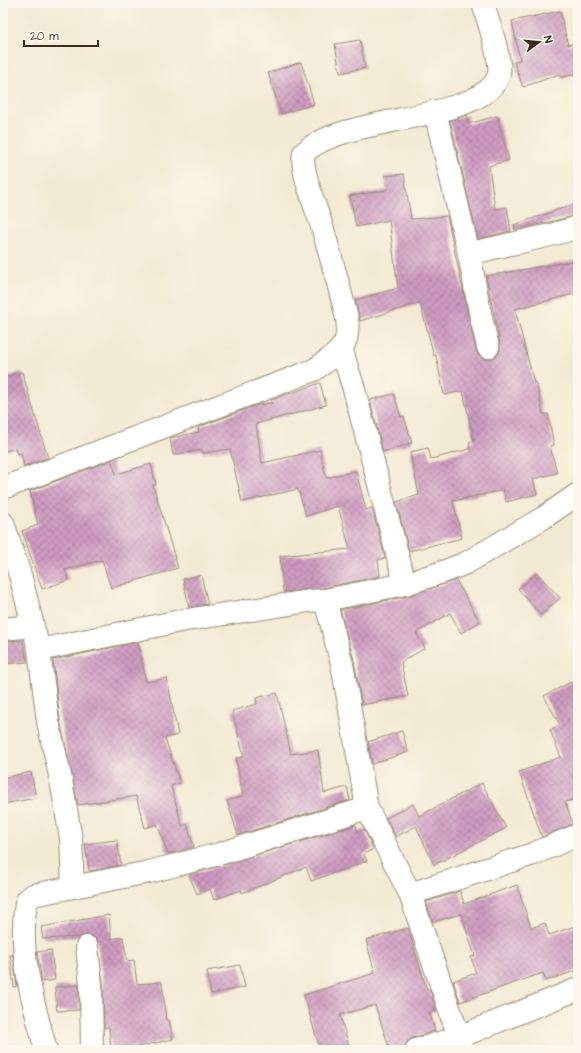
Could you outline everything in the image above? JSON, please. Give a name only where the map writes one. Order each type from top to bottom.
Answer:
[{"type":"street","points":[[3,488],[314,370],[342,348],[347,340],[347,318],[323,230],[307,179],[303,161],[304,154],[323,141],[354,129],[435,111],[476,99],[487,91],[497,79],[499,64],[483,3]]},
{"type":"street","points":[[435,111],[469,254],[480,318],[488,347]]},
{"type":"street","points":[[469,254],[578,228]]},
{"type":"street","points":[[342,348],[405,584]]},
{"type":"street","points":[[39,650],[180,621],[309,601],[325,600],[405,584],[466,562],[543,518],[578,494]]},
{"type":"street","points":[[3,523],[21,578],[39,650],[48,722],[61,780],[71,839],[73,887]]},
{"type":"street","points":[[325,600],[342,664],[367,808],[410,894],[459,1037]]},
{"type":"street","points":[[3,629],[33,626]]},
{"type":"street","points":[[46,1050],[32,998],[23,944],[26,903],[33,895],[149,872],[219,854],[367,808]]},
{"type":"street","points":[[410,894],[532,854],[578,835]]},
{"type":"street","points":[[87,947],[91,984],[92,1050]]},
{"type":"street","points":[[416,1050],[459,1037],[578,989]]},
{"type":"building","points":[[560,11],[568,45],[578,43],[578,73],[561,78],[560,74],[523,87],[514,62],[520,60],[512,21]]},
{"type":"building","points":[[360,40],[365,68],[340,73],[335,44]]},
{"type":"building","points":[[301,62],[314,104],[281,114],[268,73]]},
{"type":"building","points":[[467,115],[468,124],[497,116],[509,160],[489,166],[495,209],[507,207],[511,231],[478,239],[450,121]]},
{"type":"building","points":[[404,174],[411,219],[447,216],[476,350],[484,359],[491,359],[500,351],[500,344],[486,276],[578,260],[578,293],[515,309],[534,383],[536,382],[543,414],[548,414],[554,445],[550,446],[557,473],[533,479],[537,494],[506,502],[503,490],[453,501],[462,538],[409,551],[396,502],[419,495],[410,452],[428,448],[431,459],[470,449],[469,442],[474,441],[463,391],[444,395],[436,355],[434,356],[420,303],[360,321],[355,300],[398,288],[389,220],[356,227],[350,196],[387,190],[385,176]]},
{"type":"building","points":[[578,203],[578,215],[515,230],[514,225]]},
{"type":"building","points":[[22,372],[48,458],[24,466],[21,453],[17,454],[15,448],[3,452],[3,378]]},
{"type":"building","points":[[320,383],[326,405],[256,424],[262,463],[320,450],[326,478],[356,471],[366,510],[372,508],[385,558],[378,560],[380,576],[323,588],[283,592],[280,556],[350,549],[338,506],[306,516],[298,489],[242,502],[230,449],[203,453],[202,450],[173,455],[170,438],[199,432],[198,427],[257,405],[272,403],[271,400]]},
{"type":"building","points":[[394,394],[401,417],[404,416],[412,443],[383,452],[370,400]]},
{"type":"building","points":[[111,460],[116,474],[151,464],[156,485],[153,485],[178,568],[111,588],[102,560],[65,570],[69,580],[42,589],[22,531],[38,525],[30,491]]},
{"type":"building","points":[[537,573],[560,598],[541,615],[518,589]]},
{"type":"building","points":[[201,575],[208,604],[189,607],[183,579]]},
{"type":"building","points":[[456,580],[480,622],[461,633],[450,613],[416,633],[425,648],[401,662],[408,696],[362,705],[354,661],[340,610],[408,596]]},
{"type":"building","points":[[23,640],[27,662],[3,664],[3,641]]},
{"type":"building","points":[[138,642],[146,682],[167,678],[178,735],[165,738],[180,783],[171,786],[182,826],[187,824],[194,847],[168,854],[157,824],[145,828],[136,796],[78,805],[60,720],[53,660]]},
{"type":"building","points":[[571,682],[578,695],[578,798],[565,802],[573,824],[542,837],[519,772],[561,757],[550,730],[560,725],[544,696]]},
{"type":"building","points":[[277,693],[291,754],[318,750],[324,793],[347,787],[350,800],[238,835],[227,801],[243,796],[236,758],[244,757],[232,711],[257,704],[256,698]]},
{"type":"building","points":[[402,731],[408,752],[372,764],[368,742]]},
{"type":"building","points":[[31,772],[36,798],[3,804],[3,778]]},
{"type":"building","points":[[482,783],[506,828],[434,865],[416,826],[396,837],[386,818],[413,804],[419,816]]},
{"type":"building","points":[[356,825],[358,833],[364,829],[373,849],[364,854],[367,861],[311,881],[306,867],[242,893],[241,890],[214,900],[210,889],[197,894],[189,875]]},
{"type":"building","points":[[117,840],[121,865],[89,871],[85,844]]},
{"type":"building","points":[[517,885],[531,928],[545,923],[549,935],[578,925],[578,970],[546,981],[543,973],[460,1002],[453,981],[476,973],[471,957],[475,956],[461,914],[433,922],[426,902],[460,891],[464,904]]},
{"type":"building","points":[[109,915],[111,939],[123,937],[127,961],[134,960],[137,984],[162,982],[166,1020],[169,1020],[173,1039],[124,1050],[111,1050],[109,1027],[104,1028],[103,983],[97,940],[92,936],[86,935],[79,937],[43,939],[41,927]]},
{"type":"building","points":[[408,928],[427,990],[430,990],[437,1010],[430,1013],[435,1031],[412,1038],[407,1042],[404,1050],[390,1050],[375,1005],[340,1015],[350,1050],[320,1050],[304,995],[375,973],[366,940]]},
{"type":"building","points":[[51,950],[55,980],[42,982],[37,952]]},
{"type":"building","points":[[10,955],[13,955],[17,986],[14,987]]},
{"type":"building","points":[[240,965],[245,987],[211,994],[207,971]]},
{"type":"building","points":[[79,985],[79,1010],[57,1011],[55,987]]}]
